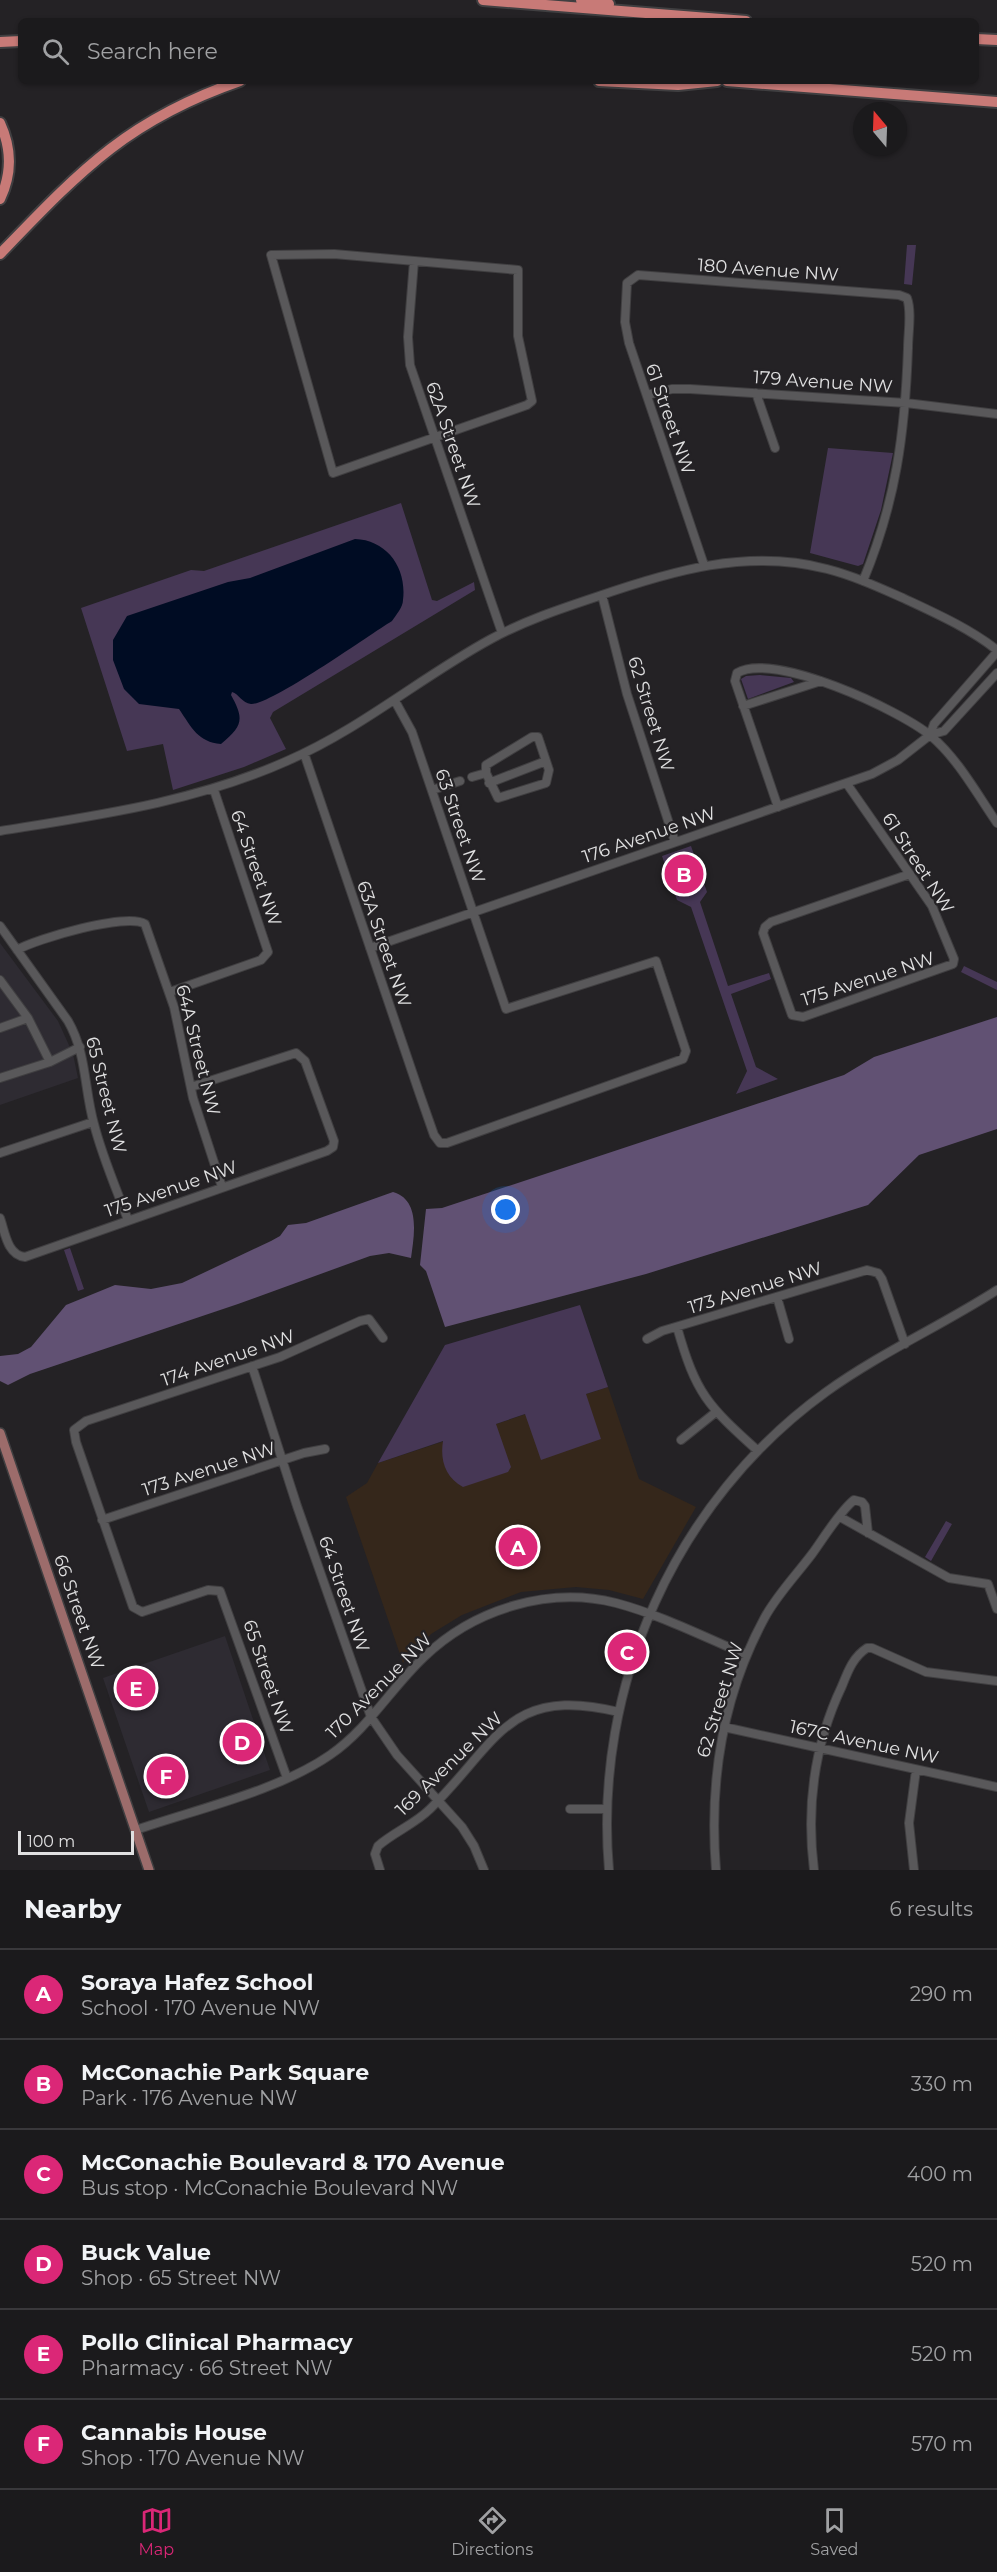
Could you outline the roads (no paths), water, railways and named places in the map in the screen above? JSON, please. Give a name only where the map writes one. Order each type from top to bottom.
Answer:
[{"type":"highway","points":[[483,0],[704,18]]},
{"type":"highway","points":[[581,0],[647,14]]},
{"type":"highway","points":[[979,39],[997,40]]},
{"type":"highway","points":[[0,42],[18,41]]},
{"type":"highway","points":[[0,252],[61,189],[116,142],[198,95],[231,84]]},
{"type":"highway","points":[[658,84],[688,84]]},
{"type":"highway","points":[[766,84],[997,102]]},
{"type":"highway","points":[[0,123],[5,136],[10,167],[0,199]]},
{"type":"main road","name":"66 Street NW","points":[[0,1433],[149,1870]]},
{"type":"street","points":[[334,254],[414,261],[518,270],[518,336],[532,401],[527,405],[333,473],[271,255],[334,254]]},
{"type":"street","name":"62A Street NW","points":[[414,261],[409,355],[434,437],[502,633]]},
{"type":"street","name":"180 Avenue NW","points":[[628,280],[638,275],[899,295],[907,298],[909,308],[906,403]]},
{"type":"street","name":"61 Street NW","points":[[628,280],[625,309],[626,333],[704,565]]},
{"type":"street","name":"179 Avenue NW","points":[[647,395],[672,389],[756,393],[906,403],[997,414]]},
{"type":"street","points":[[756,393],[775,448]]},
{"type":"street","points":[[864,581],[876,552],[896,485],[906,403]]},
{"type":"street","points":[[0,831],[153,806],[214,790],[304,753],[395,702],[502,633],[656,576],[704,565],[736,562],[786,562],[830,569],[864,581],[951,621],[997,651]]},
{"type":"street","name":"62 Street NW","points":[[602,595],[627,694],[675,842]]},
{"type":"street","name":"176 Avenue NW","points":[[930,735],[934,723],[997,651]]},
{"type":"street","points":[[778,807],[735,681],[737,673],[742,670],[771,670],[823,680],[903,718],[930,735],[942,746],[997,823]]},
{"type":"street","name":"176 Avenue NW","points":[[370,948],[847,784],[887,766],[930,735],[944,731],[997,673]]},
{"type":"street","points":[[743,706],[823,680]]},
{"type":"street","name":"63 Street NW","points":[[395,702],[412,732],[506,1009],[656,961],[686,1055]]},
{"type":"street","points":[[532,737],[538,737],[546,761],[549,770],[546,783],[501,800],[494,794],[486,773],[488,762],[532,737]]},
{"type":"street","name":"63A Street NW","points":[[304,753],[434,1135],[440,1143],[447,1143],[667,1066],[683,1059],[686,1055]]},
{"type":"street","points":[[489,783],[546,761]]},
{"type":"street","points":[[472,777],[486,773]]},
{"type":"street","points":[[432,790],[460,781]]},
{"type":"street","name":"61 Street NW","points":[[847,784],[939,920],[954,959],[953,964]]},
{"type":"street","name":"64 Street NW","points":[[170,992],[261,960],[267,955],[267,947],[214,790]]},
{"type":"street","name":"175 Avenue NW","points":[[910,874],[771,922],[765,927],[763,933],[792,1015],[803,1017],[953,964]]},
{"type":"street","name":"64A Street NW","points":[[17,950],[41,938],[63,932],[142,921],[147,927],[170,992],[191,1087],[222,1187]]},
{"type":"street","name":"65 Street NW","points":[[0,926],[68,1021],[80,1047],[93,1122],[128,1220]]},
{"type":"street","points":[[0,980],[28,1018],[50,1062]]},
{"type":"street","points":[[0,1028],[28,1018]]},
{"type":"street","points":[[0,1078],[50,1062],[80,1047]]},
{"type":"street","name":"175 Avenue NW","points":[[0,1218],[11,1250],[18,1256],[25,1257],[333,1147],[334,1141],[305,1061],[296,1053],[191,1087]]},
{"type":"street","points":[[0,1153],[93,1122]]},
{"type":"street","name":"173 Avenue NW","points":[[648,1339],[677,1327],[863,1271],[873,1271],[882,1279],[904,1344]]},
{"type":"street","points":[[609,1870],[607,1809],[611,1757],[619,1712],[634,1655],[649,1614],[672,1567],[694,1530],[725,1488],[758,1451],[825,1392],[997,1290]]},
{"type":"street","points":[[777,1297],[789,1339]]},
{"type":"street","name":"174 Avenue NW","points":[[102,1520],[75,1442],[74,1430],[86,1421],[306,1347],[360,1321],[374,1322],[383,1338]]},
{"type":"street","points":[[677,1327],[691,1373],[701,1393],[716,1412],[758,1451]]},
{"type":"street","name":"64 Street NW","points":[[252,1366],[297,1506],[371,1717],[397,1755],[469,1836],[484,1870]]},
{"type":"street","points":[[681,1440],[716,1412]]},
{"type":"street","name":"173 Avenue NW","points":[[102,1520],[284,1460],[325,1449]]},
{"type":"street","name":"62 Street NW","points":[[716,1870],[713,1798],[724,1727],[747,1655],[766,1615],[854,1500],[862,1502],[865,1506],[868,1533]]},
{"type":"street","points":[[840,1517],[949,1578],[988,1584],[997,1609]]},
{"type":"street","name":"65 Street NW","points":[[102,1520],[130,1602],[137,1611],[147,1611],[217,1589],[223,1595],[286,1778]]},
{"type":"street","name":"170 Avenue NW","points":[[136,1830],[286,1778],[331,1755],[371,1717],[423,1657],[448,1638],[491,1613],[526,1602],[564,1598],[614,1603],[649,1614],[747,1655]]},
{"type":"street","points":[[814,1870],[810,1806],[819,1748],[836,1698],[852,1664],[867,1648],[926,1672],[997,1681]]},
{"type":"street","name":"169 Avenue NW","points":[[380,1870],[376,1850],[381,1843],[415,1822],[438,1800],[499,1732],[524,1714],[556,1705],[570,1704],[619,1712]]},
{"type":"street","name":"167C Avenue NW","points":[[724,1727],[997,1787]]},
{"type":"street","points":[[914,1870],[909,1823],[916,1770]]},
{"type":"street","points":[[570,1809],[607,1809]]},
{"type":"water","points":[[355,539],[377,544],[385,550],[398,567],[403,588],[403,603],[399,611],[392,621],[320,668],[262,701],[251,704],[232,692],[231,695],[240,717],[239,722],[221,744],[201,737],[179,709],[139,704],[124,689],[113,660],[113,640],[127,616],[228,582],[250,578]]},
{"type":"place","name":"McConachie Park Square","points":[[684,874]]},
{"type":"place","name":"Soraya Hafez School","points":[[518,1547]]},
{"type":"place","name":"McConachie Boulevard & 170 Avenue","points":[[627,1652]]},
{"type":"place","name":"Pollo Clinical Pharmacy","points":[[136,1688]]},
{"type":"place","name":"Buck Value","points":[[242,1742]]},
{"type":"place","name":"Cannabis House","points":[[166,1776]]}]
